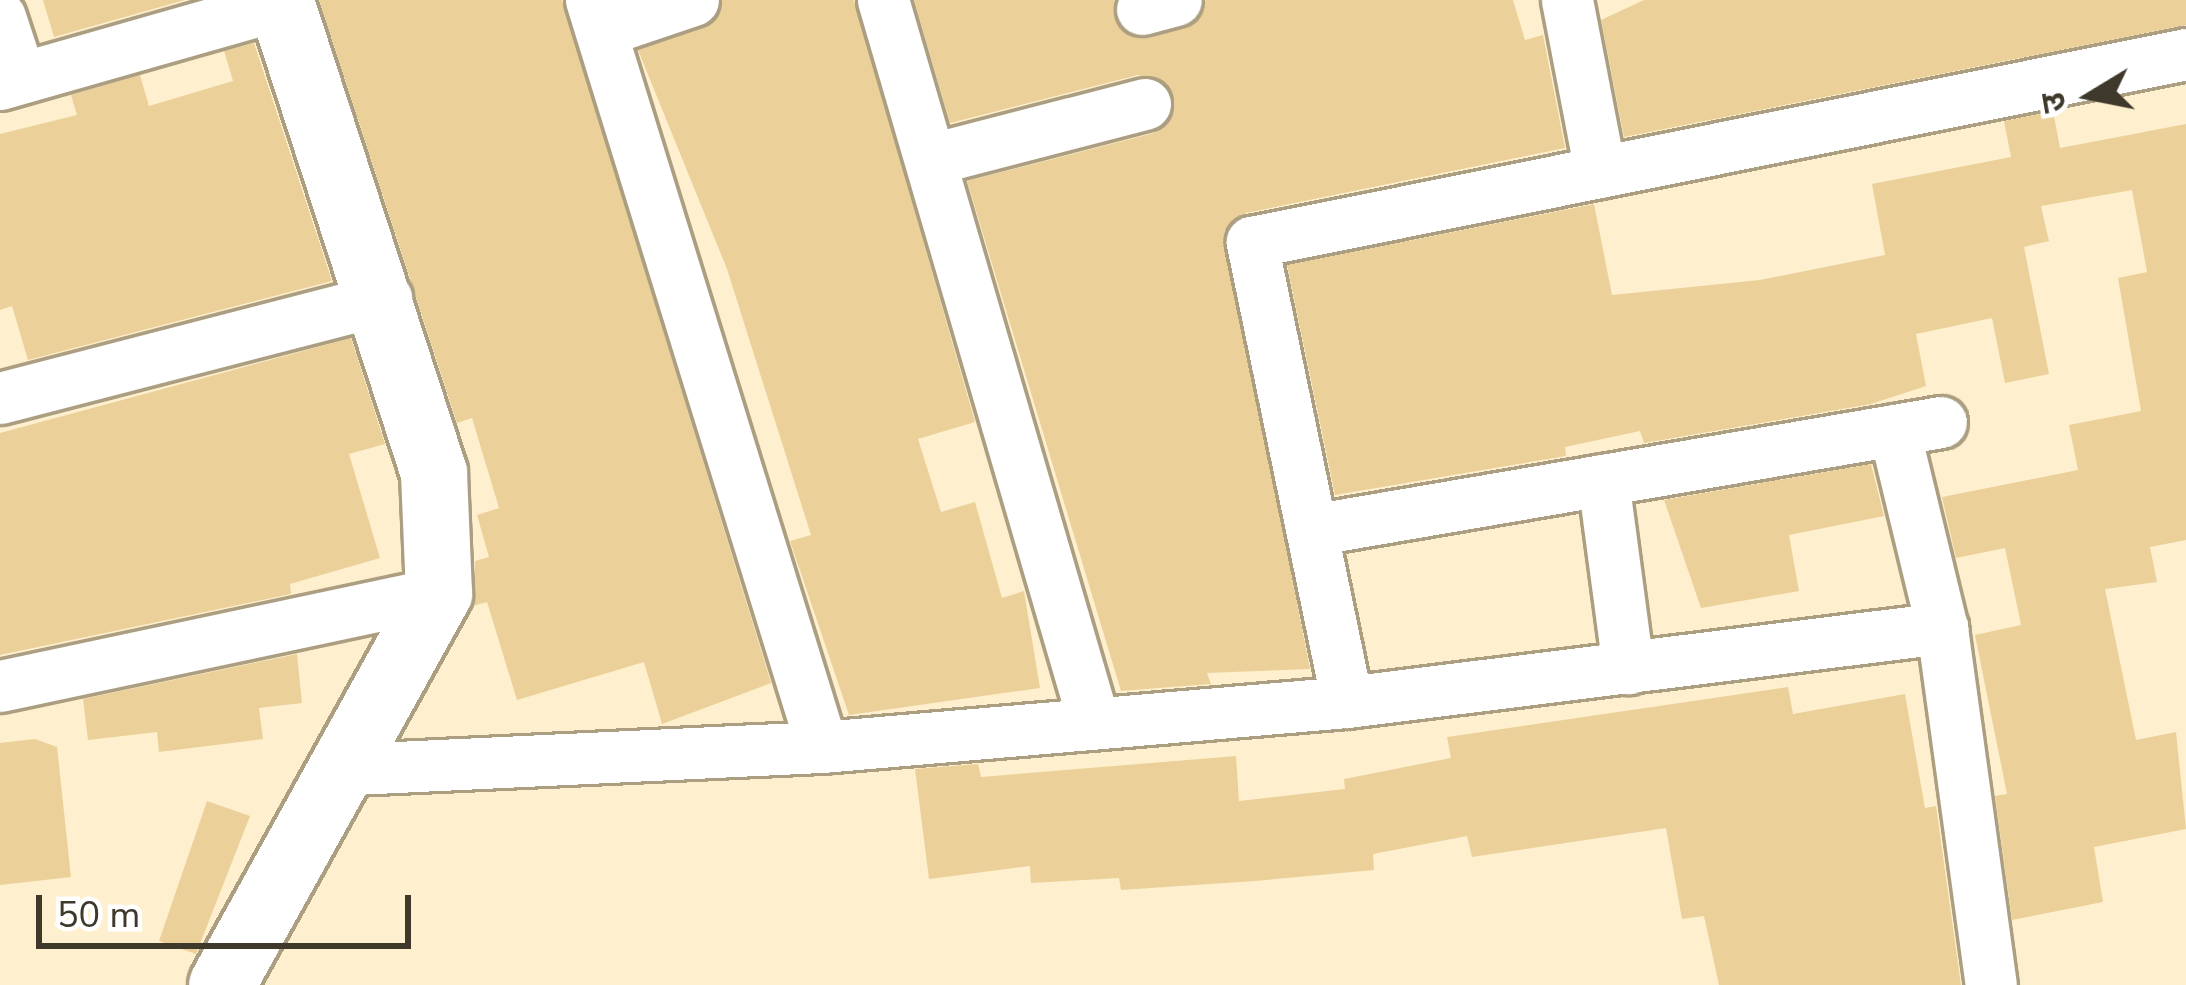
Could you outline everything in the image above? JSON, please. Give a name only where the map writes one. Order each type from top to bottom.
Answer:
[{"type":"street","points":[[693,0],[596,16],[822,747]]},
{"type":"street","points":[[883,0],[1094,723]]},
{"type":"street","points":[[1567,0],[1600,172]]},
{"type":"street","points":[[0,17],[10,81],[281,2],[386,298],[434,473],[439,593],[333,770],[223,985]]},
{"type":"street","points":[[1347,702],[1316,529],[1252,242],[2186,54]]},
{"type":"street","points":[[932,159],[1145,104]]},
{"type":"street","points":[[0,398],[386,298]]},
{"type":"street","points":[[1316,529],[1918,426],[1991,985]]},
{"type":"street","points":[[1603,480],[1628,668]]},
{"type":"street","points":[[0,686],[439,593]]},
{"type":"street","points":[[333,770],[822,747],[1347,702],[1942,628]]},
{"type":"building","points":[[43,0],[185,0],[54,37]]},
{"type":"building","points":[[319,0],[562,0],[771,683],[662,724],[644,662],[517,700],[487,602],[473,606],[475,561],[489,557],[477,515],[499,508],[472,418],[457,423]]},
{"type":"building","points":[[722,0],[854,0],[975,422],[918,439],[941,512],[975,502],[1002,598],[1024,591],[1040,688],[849,715],[790,541],[811,535],[727,269],[638,50],[704,28]]},
{"type":"building","points":[[914,0],[1114,0],[1120,29],[1149,38],[1196,22],[1206,0],[1513,0],[1525,40],[1543,35],[1565,148],[1246,213],[1224,231],[1310,669],[1207,673],[1211,684],[1121,691],[967,181],[1154,133],[1174,111],[1167,84],[1138,75],[950,123]]},
{"type":"building","points":[[1644,0],[2186,0],[2186,25],[1624,137],[1601,20]]},
{"type":"building","points":[[254,43],[332,281],[28,360],[12,306],[0,310],[0,134],[77,115],[71,95],[140,75],[149,106],[233,81],[224,51]]},
{"type":"building","points":[[2053,111],[2060,148],[2186,124],[2186,540],[2150,547],[2157,582],[2105,589],[2136,740],[2176,732],[2186,829],[2094,847],[2103,902],[2012,920],[1995,796],[2007,794],[1975,635],[2021,625],[2005,548],[1956,558],[1942,497],[2078,470],[2069,425],[2141,411],[2118,278],[2147,272],[2132,190],[2041,206],[2049,241],[2024,247],[2049,374],[2005,383],[1992,318],[1916,334],[1926,386],[1871,404],[1644,443],[1640,431],[1565,447],[1566,456],[1335,495],[1287,265],[1594,204],[1612,295],[1760,280],[1885,255],[1872,184],[2011,157],[2004,121]]},
{"type":"building","points":[[351,338],[385,444],[349,454],[380,558],[290,584],[291,594],[0,655],[0,433]]},
{"type":"building","points":[[1871,464],[1884,516],[1789,535],[1799,591],[1701,608],[1664,500]]},
{"type":"building","points":[[297,654],[302,703],[259,708],[263,739],[159,752],[157,732],[88,740],[83,699]]},
{"type":"building","points":[[1788,687],[1793,714],[1905,694],[1925,808],[1936,806],[1961,985],[1719,985],[1704,916],[1682,919],[1666,828],[1472,857],[1467,836],[1373,854],[1374,870],[1255,881],[1121,890],[1119,878],[1031,883],[1030,866],[929,879],[915,769],[978,764],[981,777],[1236,756],[1239,801],[1345,789],[1344,779],[1451,758],[1447,737]]},
{"type":"building","points":[[35,739],[57,747],[71,877],[0,885],[0,743]]},
{"type":"building","points":[[207,801],[250,816],[196,954],[159,941]]}]
